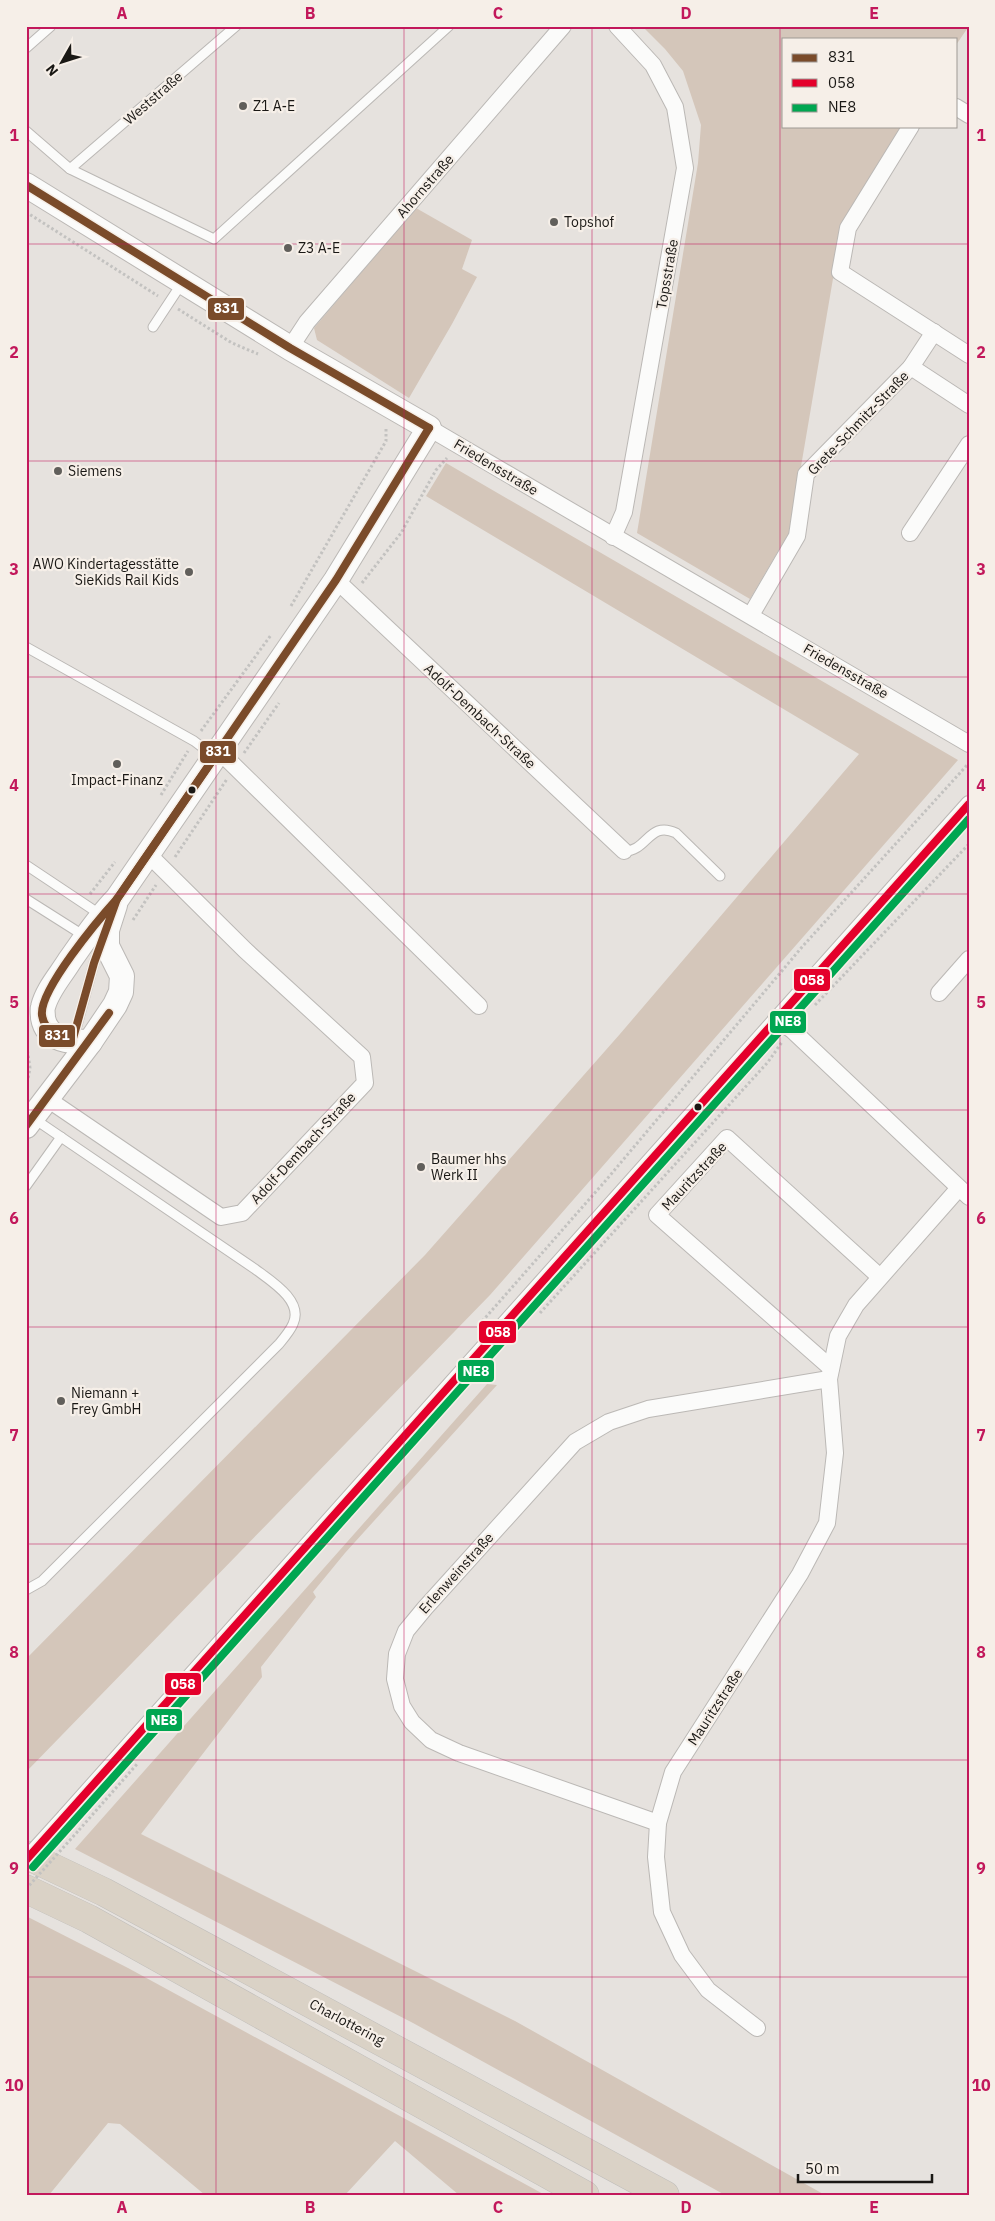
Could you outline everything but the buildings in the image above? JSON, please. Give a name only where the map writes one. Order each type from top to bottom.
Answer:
[{"type":"highway","name":"Charlottering","points":[[26,1854],[113,1897],[665,2195]]},
{"type":"highway","points":[[26,1889],[106,1929],[585,2195]]},
{"type":"main road","name":"Friedensstraße","points":[[26,185],[290,348],[429,428]]},
{"type":"main road","points":[[74,1041],[50,1032],[44,1022],[42,1008],[50,991],[148,854],[336,580],[429,428]]},
{"type":"main road","points":[[28,1119],[60,1057],[74,1041],[115,1005],[121,992],[122,976],[107,946],[95,928]]},
{"type":"street","name":"Ahornstraße","points":[[290,348],[307,322],[563,26]]},
{"type":"street","name":"Topsstraße","points":[[613,537],[624,512],[685,168],[674,107],[653,65],[617,26]]},
{"type":"street","points":[[958,108],[969,115]]},
{"type":"street","points":[[910,128],[848,228],[840,272],[969,354]]},
{"type":"street","name":"Grete-Schmitz-Straße","points":[[751,615],[797,536],[806,474],[911,367],[934,332]]},
{"type":"street","name":"Grete-Schmitz-Straße","points":[[911,367],[969,405]]},
{"type":"street","name":"Friedensstraße","points":[[429,428],[969,744]]},
{"type":"street","points":[[910,533],[969,444]]},
{"type":"street","name":"Adolf-Dembach-Straße","points":[[336,580],[624,851]]},
{"type":"street","points":[[217,754],[479,1006]]},
{"type":"street","points":[[26,1860],[969,804]]},
{"type":"street","name":"Adolf-Dembach-Straße","points":[[43,1091],[221,1217],[242,1213],[365,1083],[362,1057],[245,950],[148,854]]},
{"type":"street","points":[[939,993],[969,959]]},
{"type":"street","points":[[776,1019],[792,1030],[964,1192]]},
{"type":"street","name":"Mauritzstraße","points":[[830,1373],[657,1215],[727,1138],[880,1277]]},
{"type":"street","name":"Mauritzstraße","points":[[757,2028],[708,1990],[682,1955],[662,1912],[656,1857],[658,1823],[673,1772],[800,1574],[827,1523],[835,1453],[830,1373],[838,1336],[856,1305],[880,1277],[964,1192]]},
{"type":"street","name":"Erlenweinstraße","points":[[658,1823],[459,1753],[431,1740],[412,1722],[402,1706],[396,1678],[397,1654],[406,1631],[430,1602],[576,1442],[602,1426],[648,1409],[830,1373]]},
{"type":"lane","points":[[26,48],[52,26]]},
{"type":"lane","name":"Weststraße","points":[[70,169],[236,26]]},
{"type":"lane","points":[[26,131],[70,169],[214,239],[449,26]]},
{"type":"lane","points":[[154,327],[182,282]]},
{"type":"lane","points":[[26,647],[217,754]]},
{"type":"lane","points":[[624,851],[633,850],[657,830],[668,829],[676,833],[720,876]]},
{"type":"lane","points":[[26,865],[95,928]]},
{"type":"lane","points":[[26,899],[95,928]]},
{"type":"lane","points":[[74,1041],[95,928]]},
{"type":"lane","points":[[26,1590],[42,1581],[279,1344],[294,1323],[294,1306],[281,1289],[255,1269],[60,1137],[28,1119]]},
{"type":"lane","points":[[26,1186],[60,1137]]},
{"type":"path","points":[[287,613],[386,441],[387,429],[382,423]]},
{"type":"path","points":[[159,799],[194,741],[275,629]]},
{"type":"path","points":[[478,1326],[607,1179],[802,947],[969,764]]},
{"type":"path","points":[[536,1318],[768,1062],[773,1052],[792,1030],[969,844]]},
{"type":"path","points":[[95,928],[120,856]]},
{"type":"path","points":[[26,1041],[30,1068],[43,1091]]},
{"type":"path","points":[[26,1889],[141,1760]]},
{"type":"shaded area","points":[[642,26],[969,26],[958,42],[958,38],[782,38],[782,128],[903,128],[843,220],[790,531],[750,599],[637,533],[698,163],[701,125],[683,71],[665,49]]},
{"type":"shaded area","points":[[416,208],[472,240],[462,269],[477,277],[409,398],[317,340],[314,328]]},
{"type":"shaded area","points":[[446,463],[958,760],[490,1295],[26,1772],[26,1659],[425,1255],[620,1034],[859,754],[426,496]]},
{"type":"shaded area","points":[[487,1384],[497,1385],[345,1553],[313,1592],[316,1597],[261,1667],[262,1677],[141,1834],[515,2021],[825,2195],[725,2195],[413,2023],[75,1849]]},
{"type":"shaded area","points":[[26,1916],[128,1968],[545,2195],[459,2195],[395,2141],[345,2195],[205,2195],[120,2124],[108,2123],[49,2195],[26,2195]]},
{"type":"transit line","name":"831","points":[[26,185],[290,348],[429,428]]},
{"type":"transit line","name":"831","points":[[117,899],[336,580],[429,428]]},
{"type":"transit line","name":"831","points":[[117,899],[219,751]]},
{"type":"transit line","name":"058","points":[[26,1860],[969,804]]},
{"type":"transit line","name":"NE8","points":[[33,1867],[969,819]]},
{"type":"transit line","name":"831","points":[[117,899],[94,963],[72,1042],[57,1036],[49,1030],[43,1021],[44,1004],[50,989],[72,955],[117,899]]},
{"type":"transit line","name":"831","points":[[26,1126],[109,1013]]},
{"type":"place","name":"Z1 A-E","points":[[243,106]]},
{"type":"place","name":"Topshof","points":[[554,222]]},
{"type":"place","name":"Z3 A-E","points":[[288,248]]},
{"type":"place","name":"Siemens","points":[[58,471]]},
{"type":"place","name":"AWO Kindertagesstätte SieKids Rail Kids","points":[[189,572]]},
{"type":"place","name":"Impact-Finanz","points":[[117,764]]},
{"type":"place","name":"Baumer hhs Werk II","points":[[421,1167]]},
{"type":"place","name":"Niemann + Frey GmbH","points":[[61,1401]]}]
